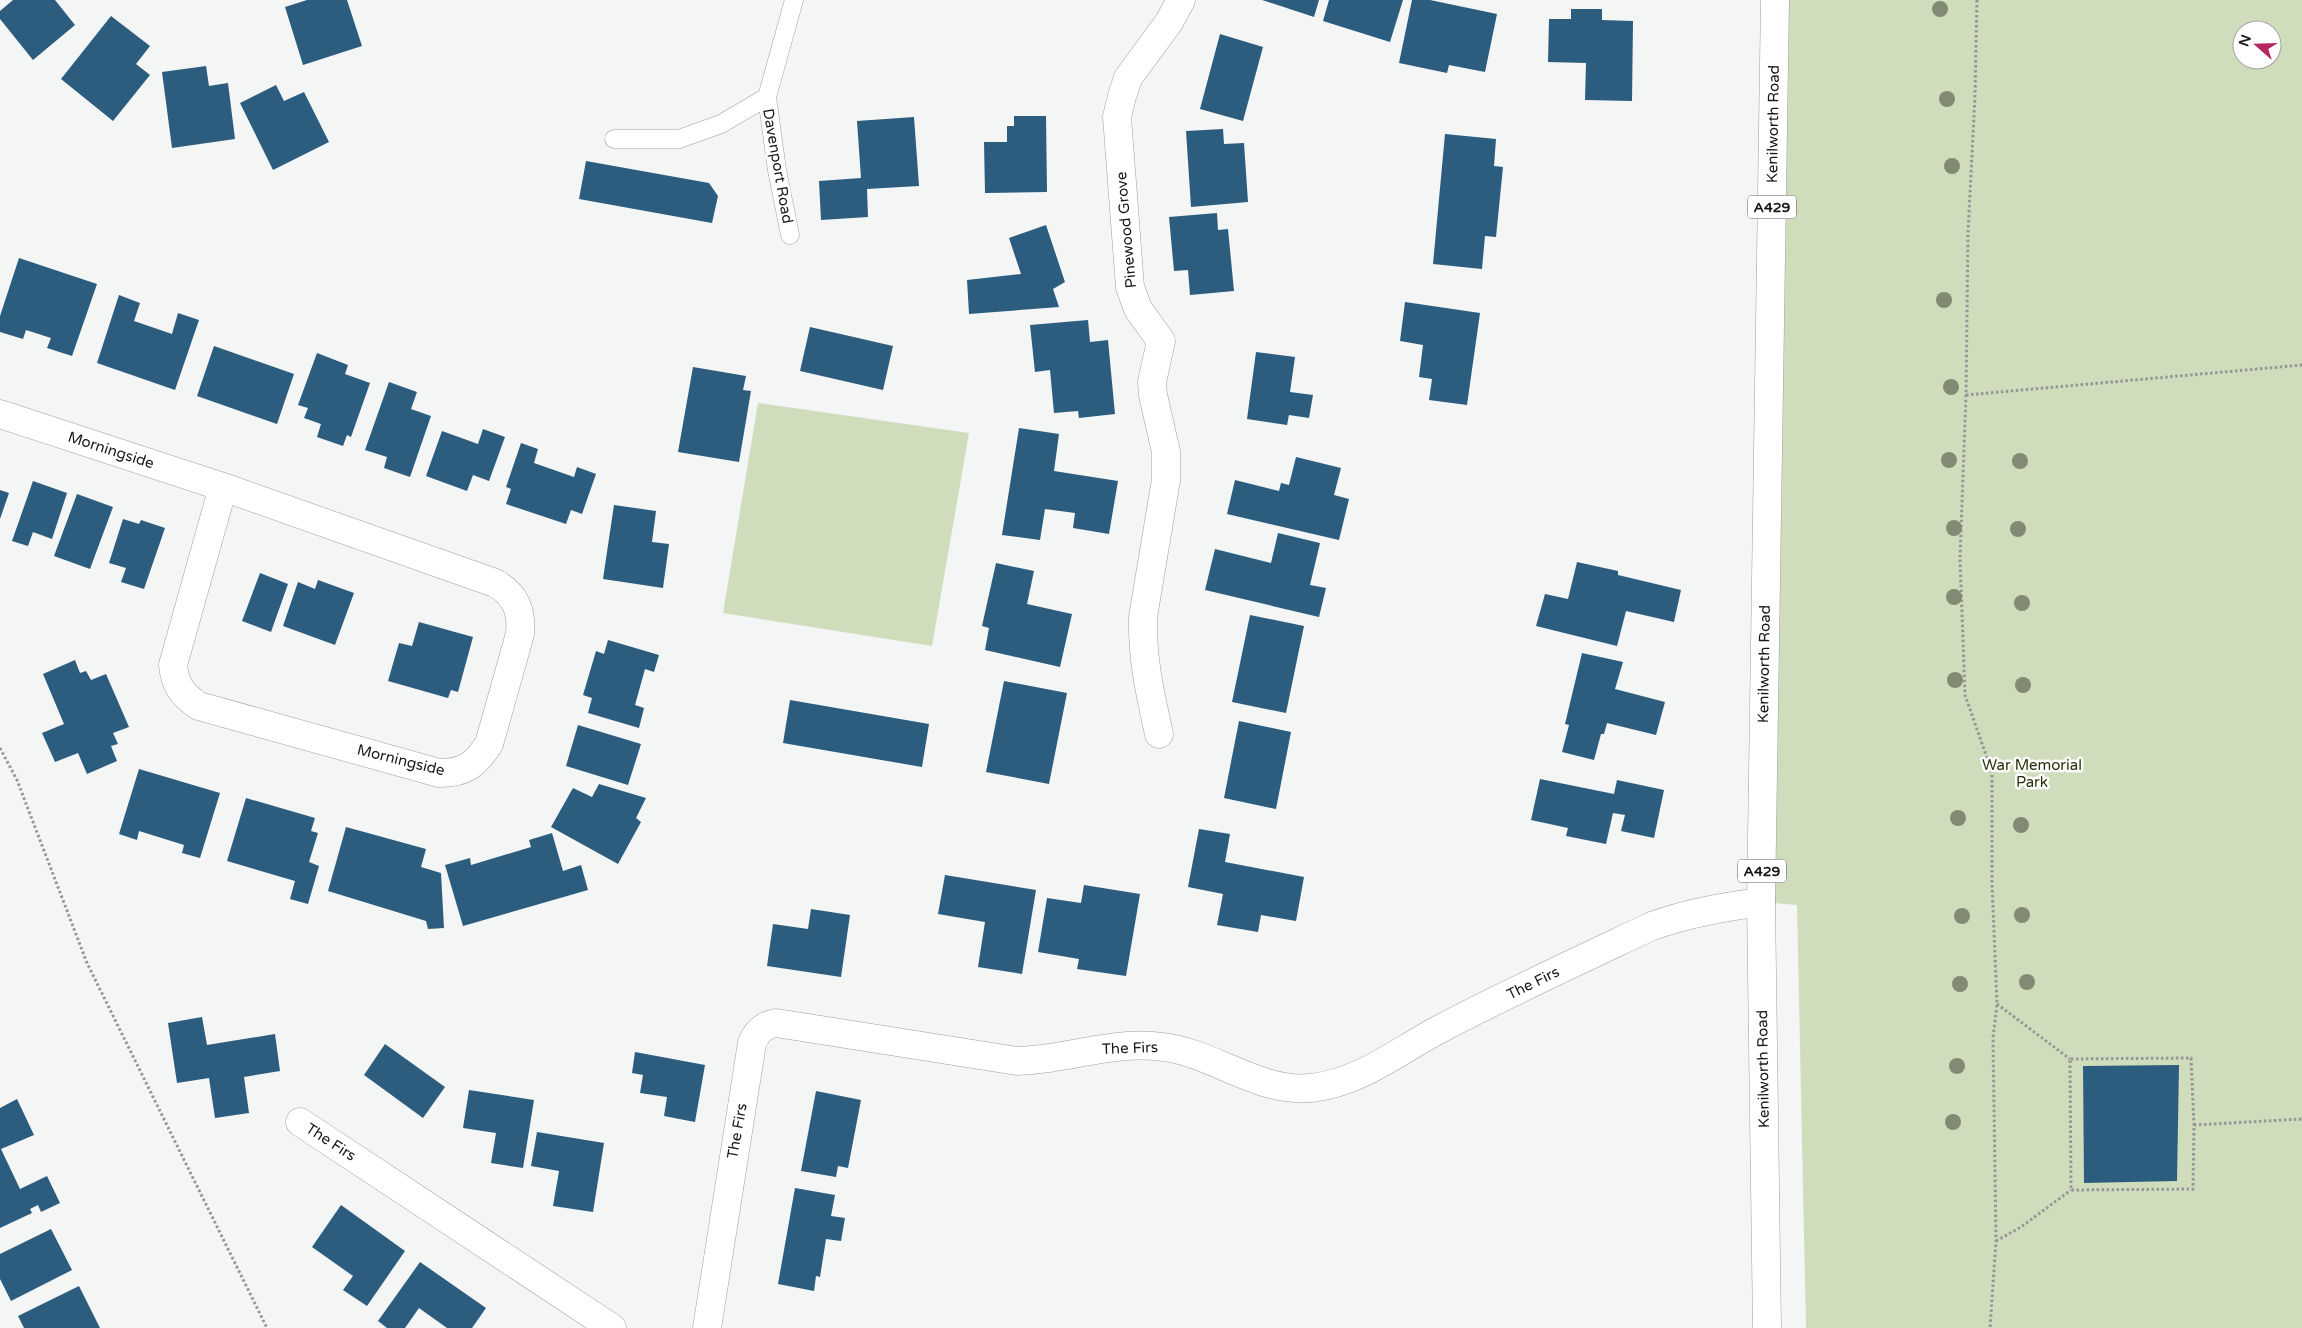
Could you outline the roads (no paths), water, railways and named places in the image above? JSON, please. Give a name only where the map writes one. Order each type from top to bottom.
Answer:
[{"type":"street","name":"Pinewood Grove","points":[[1159,734],[1144,664],[1142,638],[1143,617],[1166,480],[1166,452],[1152,382],[1161,341],[1138,310],[1130,287],[1117,117],[1128,78],[1169,22],[1181,0]]},
{"type":"street","name":"Kenilworth Road","points":[[1767,1328],[1761,902],[1775,0]]},
{"type":"street","name":"Morningside","points":[[0,414],[223,487],[495,583],[506,589],[518,605],[521,621],[520,634],[489,744],[481,757],[468,768],[455,773],[439,773],[199,706],[187,698],[179,689],[174,678],[173,665],[223,487]]},
{"type":"street","name":"The Firs","points":[[707,1328],[752,1043],[756,1035],[769,1024],[776,1023],[1017,1061],[1116,1046],[1163,1046],[1184,1050],[1213,1060],[1264,1083],[1308,1088],[1346,1080],[1370,1069],[1437,1030],[1652,926],[1704,910],[1761,902]]},
{"type":"street","name":"The Firs","points":[[300,1122],[612,1328]]},
{"type":"lane","name":"Davenport Road","points":[[790,235],[777,170],[767,97],[794,0]]},
{"type":"lane","name":"Davenport Road","points":[[614,139],[679,139],[721,124],[767,97]]},
{"type":"park label","name":"War Memorial Park","points":[[2032,774]]}]
